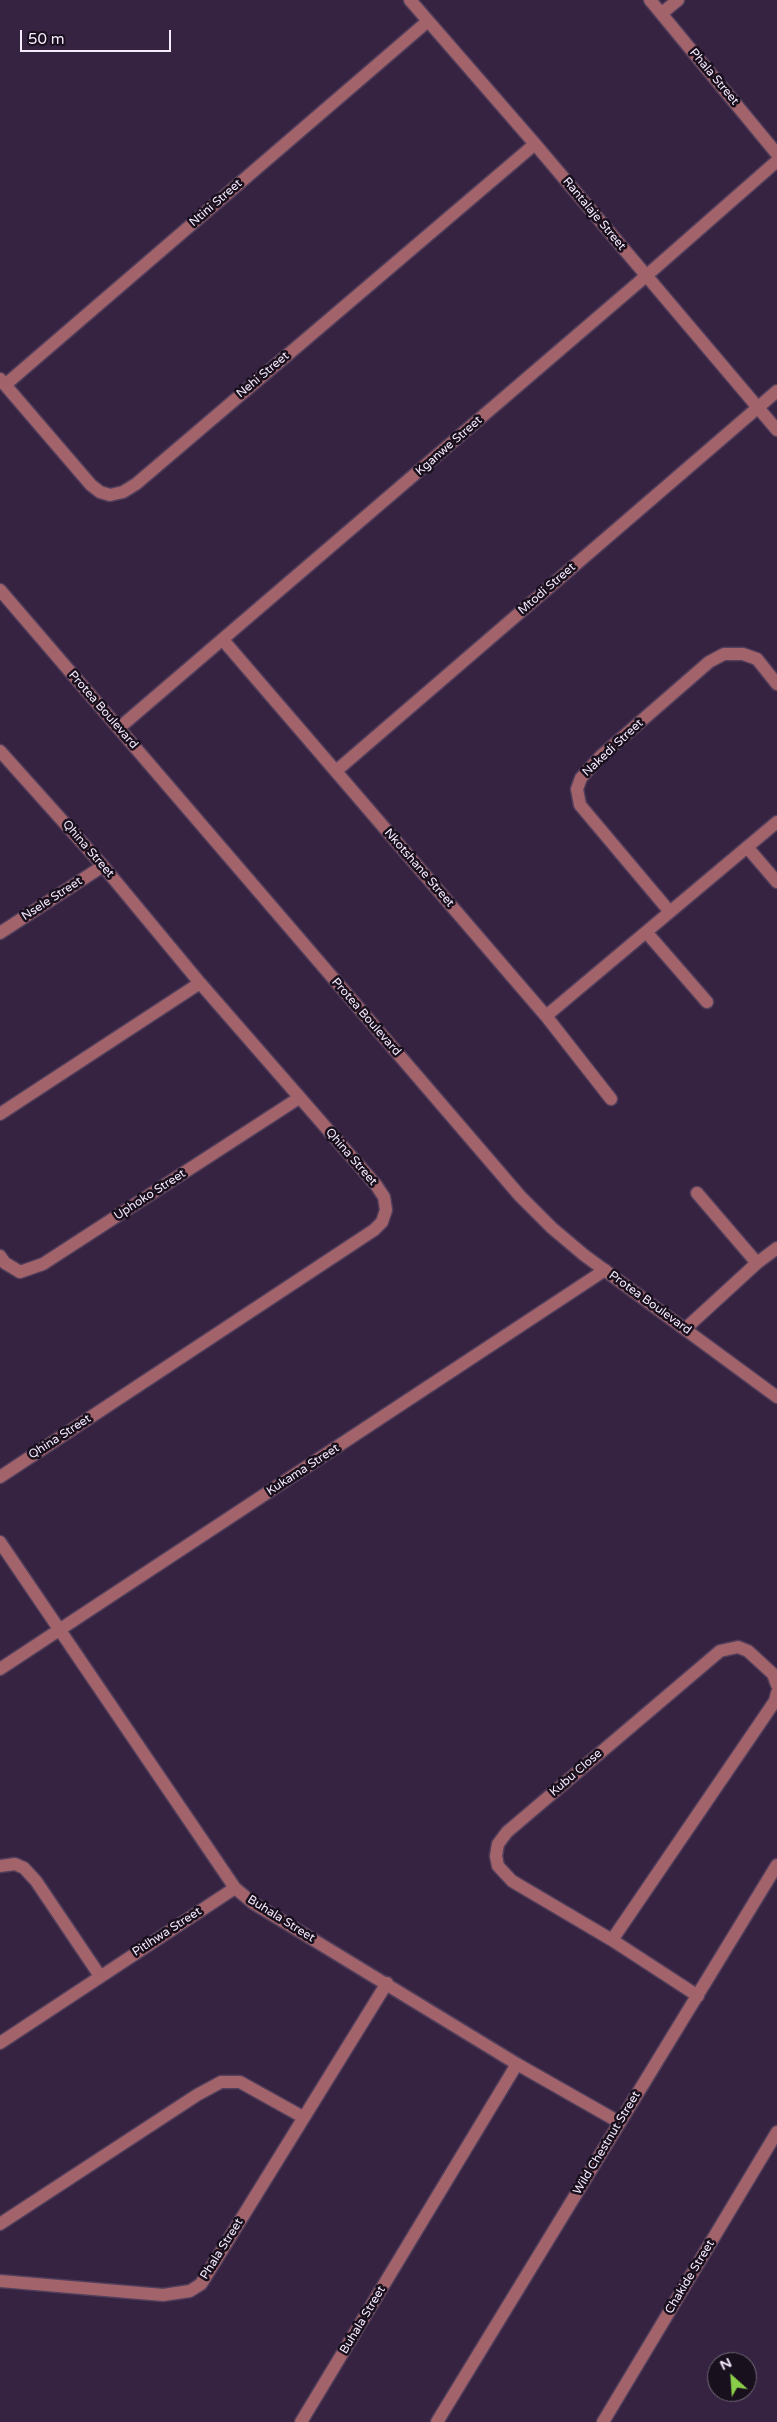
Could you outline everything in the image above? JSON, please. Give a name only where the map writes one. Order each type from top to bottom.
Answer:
[{"type":"street","name":"Rantalaje Street","points":[[410,0],[536,144],[777,430]]},
{"type":"street","name":"Phala Street","points":[[650,0],[777,154]]},
{"type":"street","points":[[662,13],[678,0]]},
{"type":"street","name":"Ntini Street","points":[[2,382],[428,21]]},
{"type":"street","name":"Nehi Street","points":[[2,382],[91,485],[100,492],[110,495],[123,492],[144,477],[536,144]]},
{"type":"street","name":"Kganwe Street","points":[[119,728],[646,276],[777,161]]},
{"type":"street","name":"Mtodi Street","points":[[336,772],[777,391]]},
{"type":"street","name":"Protea Boulevard","points":[[0,590],[520,1196],[552,1228],[605,1270],[777,1397]]},
{"type":"street","name":"Nkotshane Street","points":[[223,640],[546,1016],[611,1099]]},
{"type":"street","name":"Nakedi Street","points":[[670,912],[580,805],[577,789],[581,778],[601,756],[709,662],[717,658],[736,652],[757,659],[777,684]]},
{"type":"street","name":"Qhina Street","points":[[0,751],[103,866],[200,983],[376,1184],[384,1197],[386,1210],[382,1222],[374,1230],[0,1477]]},
{"type":"street","points":[[546,1016],[777,822]]},
{"type":"street","points":[[747,847],[777,882]]},
{"type":"street","name":"Nsele Street","points":[[0,933],[103,866]]},
{"type":"street","points":[[647,933],[707,1002]]},
{"type":"street","points":[[0,1114],[200,983]]},
{"type":"street","name":"Uphoko Street","points":[[0,1256],[5,1263],[20,1272],[43,1264],[299,1098]]},
{"type":"street","points":[[697,1193],[757,1263]]},
{"type":"street","points":[[685,1329],[757,1263],[777,1248]]},
{"type":"street","name":"Kukama Street","points":[[0,1669],[605,1270]]},
{"type":"street","name":"Buhala Street","points":[[0,1542],[235,1888],[253,1903],[517,2064],[619,2122]]},
{"type":"street","name":"Kubu Close","points":[[698,1996],[612,1940],[512,1881],[498,1866],[496,1856],[498,1844],[507,1832],[720,1651],[738,1647],[748,1651],[773,1674],[777,1685]]},
{"type":"street","points":[[612,1940],[775,1701],[777,1693]]},
{"type":"street","points":[[0,1866],[15,1864],[24,1868],[36,1881],[100,1976]]},
{"type":"street","name":"Wild Chestnut Street","points":[[437,2422],[777,1866]]},
{"type":"street","name":"Pitlhwa Street","points":[[0,2043],[235,1888]]},
{"type":"street","name":"Phala Street","points":[[0,2281],[163,2295],[190,2291],[201,2284],[302,2117],[387,1983]]},
{"type":"street","name":"Buhala Street","points":[[301,2422],[517,2064]]},
{"type":"street","points":[[0,2224],[209,2087],[221,2082],[240,2082],[302,2117]]},
{"type":"street","name":"Chakide Street","points":[[603,2422],[777,2132]]}]
